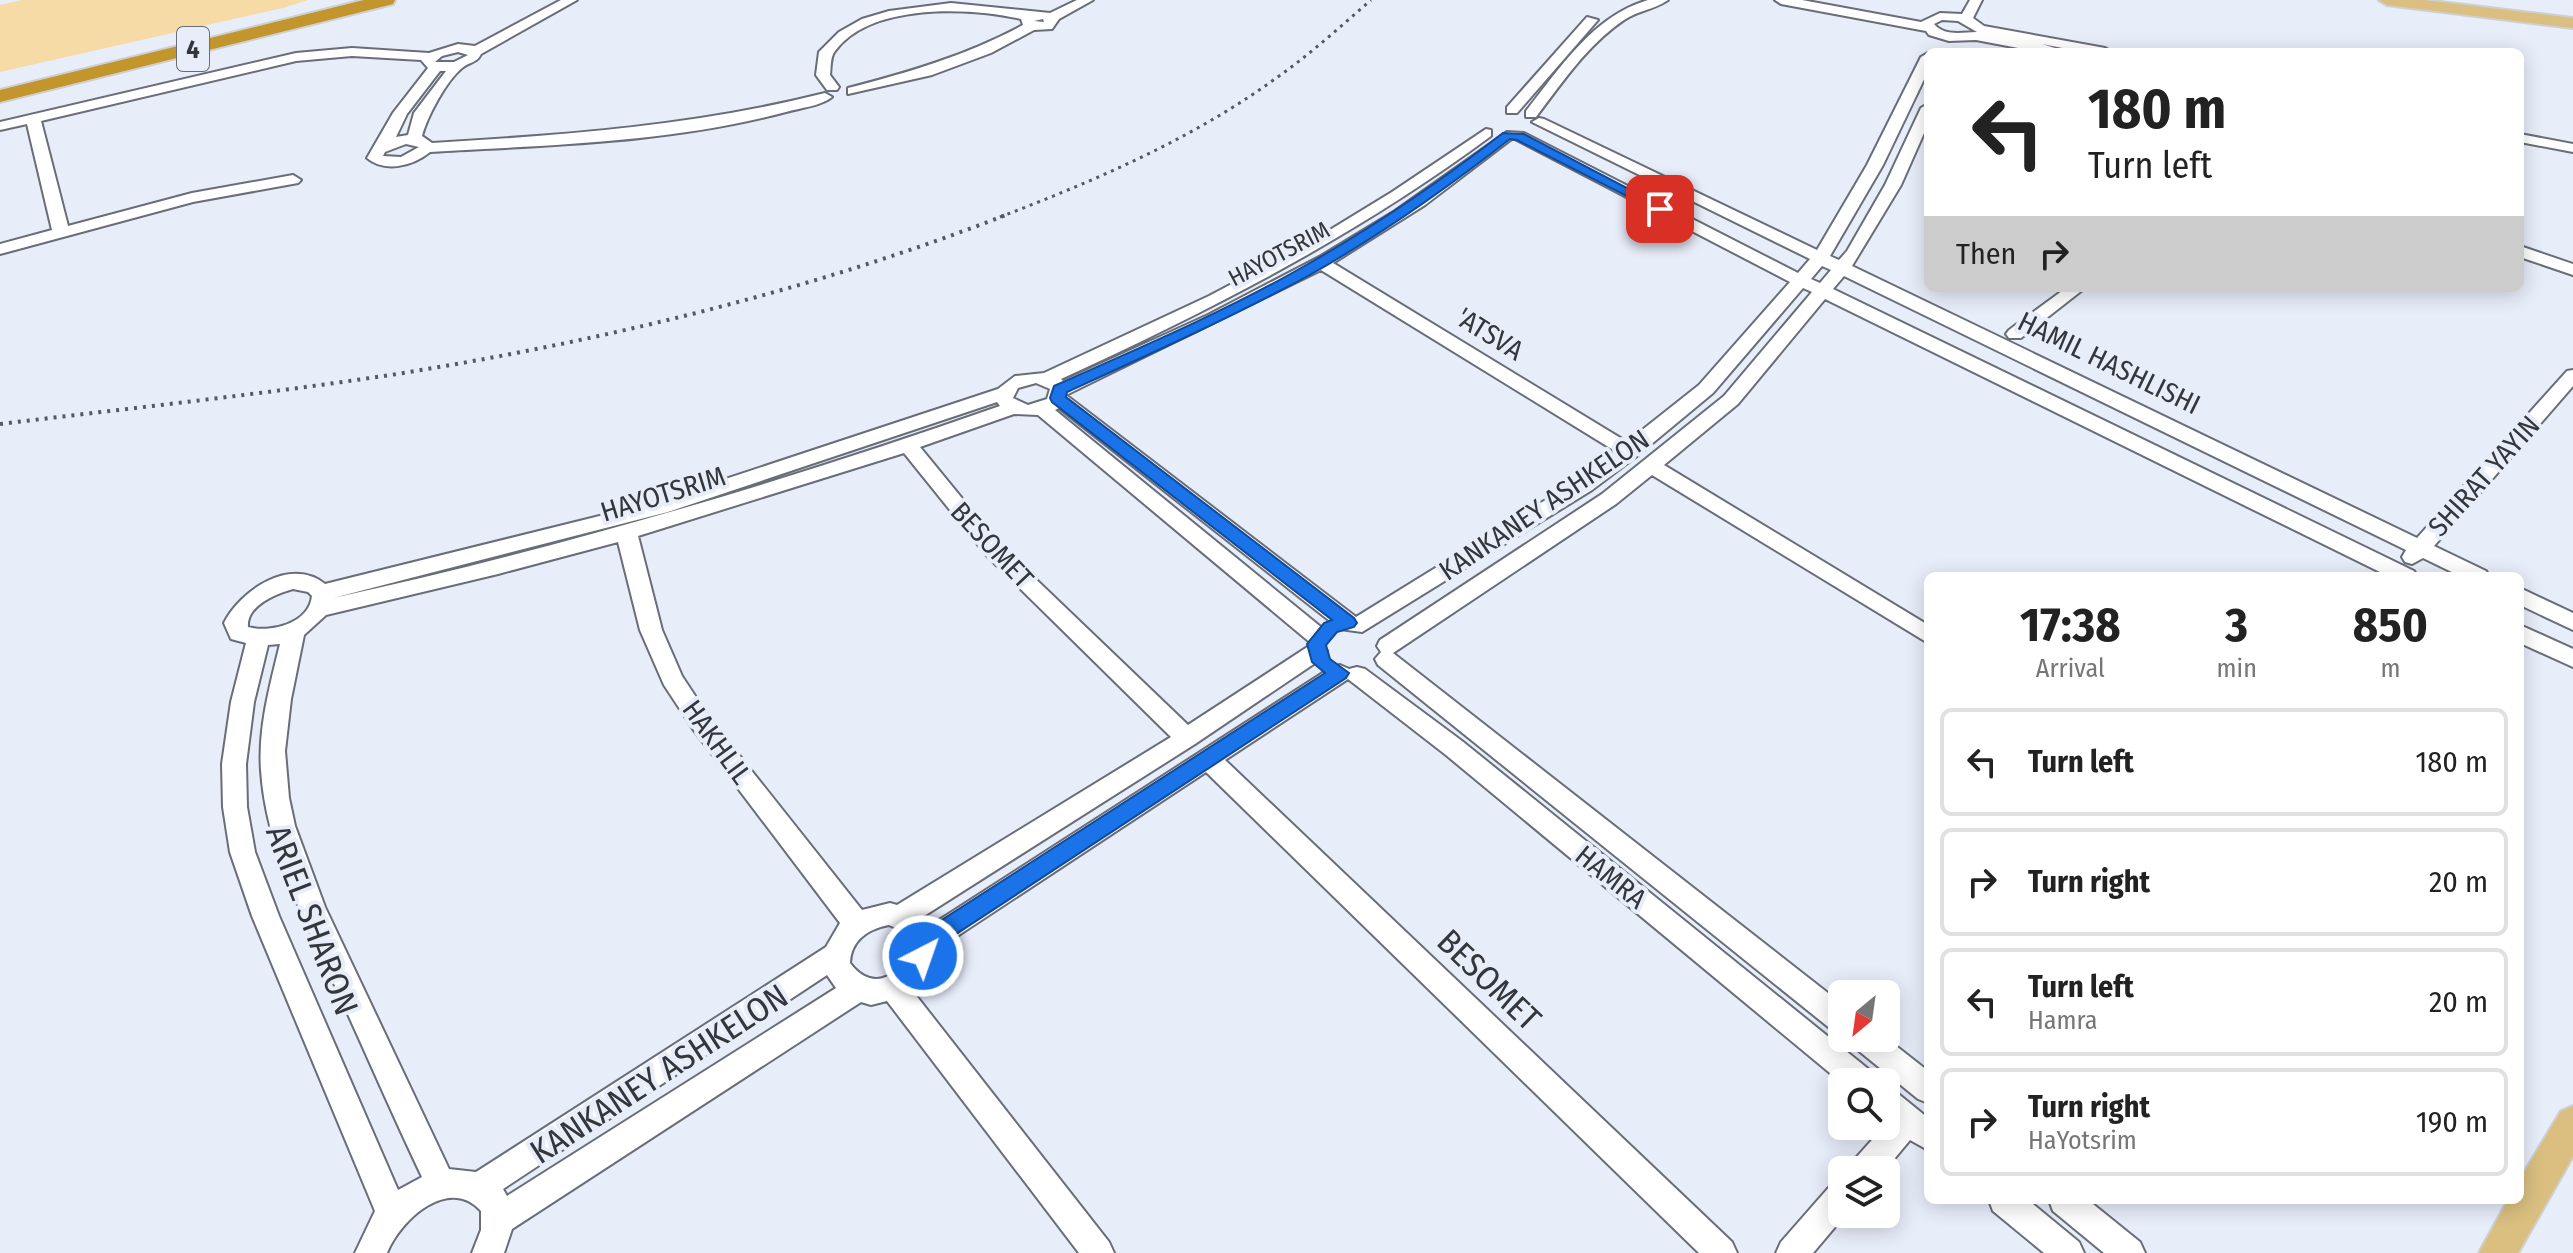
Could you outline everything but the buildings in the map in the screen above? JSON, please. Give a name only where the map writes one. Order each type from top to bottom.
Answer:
[{"type":"highway","name":"4","points":[[0,82],[352,0]]},
{"type":"highway","name":"4","points":[[0,96],[386,0]]},
{"type":"main road","points":[[2387,0],[2573,23]]},
{"type":"main road","points":[[2446,0],[2573,13]]},
{"type":"main road","points":[[2497,1253],[2573,1123]]},
{"type":"street","points":[[474,52],[473,59],[459,65],[421,113],[420,143],[408,160],[388,162],[375,158],[374,154],[385,145],[400,113],[434,62],[553,0]]},
{"type":"street","points":[[458,48],[474,52],[571,0]]},
{"type":"street","points":[[1031,22],[995,7],[957,5],[921,7],[885,15],[843,35],[826,52],[823,75],[828,92],[840,99],[850,96],[853,91],[894,82],[957,61],[1009,40],[1031,22],[1051,18],[1087,0]]},
{"type":"street","name":"HAYOTSRIM","points":[[1051,394],[1196,327],[1321,263],[1436,191],[1502,123],[1588,23],[1601,12],[1627,0]]},
{"type":"street","points":[[1502,123],[1538,130],[1535,118],[1604,27],[1632,8],[1662,0]]},
{"type":"street","points":[[1781,0],[1932,27],[1947,16],[1956,0]]},
{"type":"street","points":[[1820,0],[1932,27],[1960,38],[1978,32],[2080,48]]},
{"type":"street","points":[[1966,20],[1976,0]]},
{"type":"street","points":[[1947,16],[1966,20],[1978,32],[2044,48]]},
{"type":"street","name":"KANKANEY ASHKELON","points":[[1930,48],[1932,27]]},
{"type":"street","points":[[1955,48],[1960,38]]},
{"type":"street","points":[[0,126],[296,57],[352,52],[459,65]]},
{"type":"street","name":"KANKANEY ASHKELON","points":[[1355,623],[1585,485],[1706,389],[1826,250],[1875,165],[1924,65]]},
{"type":"street","points":[[420,143],[592,137],[692,126],[786,109],[828,92]]},
{"type":"street","points":[[33,117],[61,232]]},
{"type":"street","name":"KANKANEY ASHKELON","points":[[1387,653],[1609,499],[1731,400],[1854,253],[1893,185],[1924,117]]},
{"type":"street","name":"HAMIL HASHLISHI","points":[[1502,123],[1535,118],[1779,238],[1826,250],[1841,269],[2470,572]]},
{"type":"street","points":[[1502,123],[1773,267],[2393,572]]},
{"type":"street","name":"HAYOTSRIM","points":[[1051,394],[1181,317],[1311,250],[1418,184],[1502,123]]},
{"type":"street","points":[[2524,129],[2573,137]]},
{"type":"street","points":[[2524,139],[2573,148]]},
{"type":"street","points":[[0,249],[192,198],[293,180]]},
{"type":"street","points":[[2524,252],[2573,270]]},
{"type":"street","points":[[1854,253],[1866,273],[1884,289]]},
{"type":"street","name":"'ATSVA","points":[[1321,263],[1630,452]]},
{"type":"street","points":[[1773,267],[1784,301]]},
{"type":"street","points":[[1978,333],[2015,334],[2072,292]]},
{"type":"street","points":[[1807,309],[1850,308],[1869,313]]},
{"type":"street","points":[[2015,334],[2020,353]]},
{"type":"street","name":"SHIRAT YAYIN","points":[[2401,572],[2573,375]]},
{"type":"street","points":[[925,943],[918,926],[901,916],[879,915],[857,924],[839,943],[835,955],[840,976],[858,989],[869,991],[893,987],[917,968],[925,943],[1208,759],[1348,674],[1375,670],[1387,653],[1379,632],[1355,623],[1051,394],[1017,381],[1008,400],[1025,411],[1051,394]]},
{"type":"street","points":[[1051,394],[1318,644],[1324,664],[1348,674]]},
{"type":"street","name":"HAYOTSRIM","points":[[323,600],[627,535],[908,445],[1008,400]]},
{"type":"street","name":"HAYOTSRIM","points":[[323,600],[661,507],[1008,400]]},
{"type":"street","name":"BESOMET","points":[[908,445],[994,551],[1187,738]]},
{"type":"street","points":[[1652,466],[1924,633]]},
{"type":"street","name":"HAKHLIL","points":[[627,535],[651,630],[672,679],[710,735],[857,924]]},
{"type":"street","points":[[293,582],[317,586],[323,600],[308,623],[294,631],[258,640],[239,633],[235,623],[248,601],[275,586],[293,582]]},
{"type":"street","points":[[2524,598],[2573,622]]},
{"type":"street","points":[[901,916],[1187,738],[1318,644],[1330,627],[1355,623]]},
{"type":"street","name":"ARIEL SHARON","points":[[294,631],[280,684],[273,740],[281,822],[298,877],[441,1184]]},
{"type":"street","points":[[2524,635],[2573,659]]},
{"type":"street","name":"ARIEL SHARON","points":[[258,640],[243,691],[234,751],[235,810],[240,839],[258,897],[392,1215]]},
{"type":"street","name":"HAMRA","points":[[1387,653],[1828,1010]]},
{"type":"street","name":"HAMRA","points":[[1348,674],[1454,748],[1845,1068]]},
{"type":"street","name":"BESOMET","points":[[1208,759],[1721,1253]]},
{"type":"street","name":"KANKANEY ASHKELON","points":[[480,1187],[835,955]]},
{"type":"street","points":[[893,987],[1098,1253]]},
{"type":"street","name":"KANKANEY ASHKELON","points":[[499,1219],[858,989]]},
{"type":"street","points":[[1882,1052],[1924,1086]]},
{"type":"street","points":[[1877,1156],[1908,1119]]},
{"type":"street","points":[[371,1253],[378,1235],[392,1215],[419,1194],[441,1184],[462,1182],[480,1187],[495,1202],[499,1219],[488,1253]]},
{"type":"street","points":[[2009,1204],[2068,1253]]},
{"type":"street","points":[[2069,1204],[2129,1253]]},
{"type":"street","points":[[1792,1253],[1828,1212]]},
{"type":"shaded area","points":[[21,0],[308,0],[0,72],[0,5]]},
{"type":"railway","points":[[1000,217],[1106,174],[1208,122],[1285,72],[1371,0]]},
{"type":"railway","points":[[0,424],[397,374],[552,346],[781,290],[1006,215]]},
{"type":"route","points":[[923,956],[925,943],[1340,673],[1319,658],[1317,644],[1330,627],[1348,623],[1058,398],[1059,390],[1196,327],[1305,272],[1436,191],[1507,136],[1519,136],[1660,209]]}]
